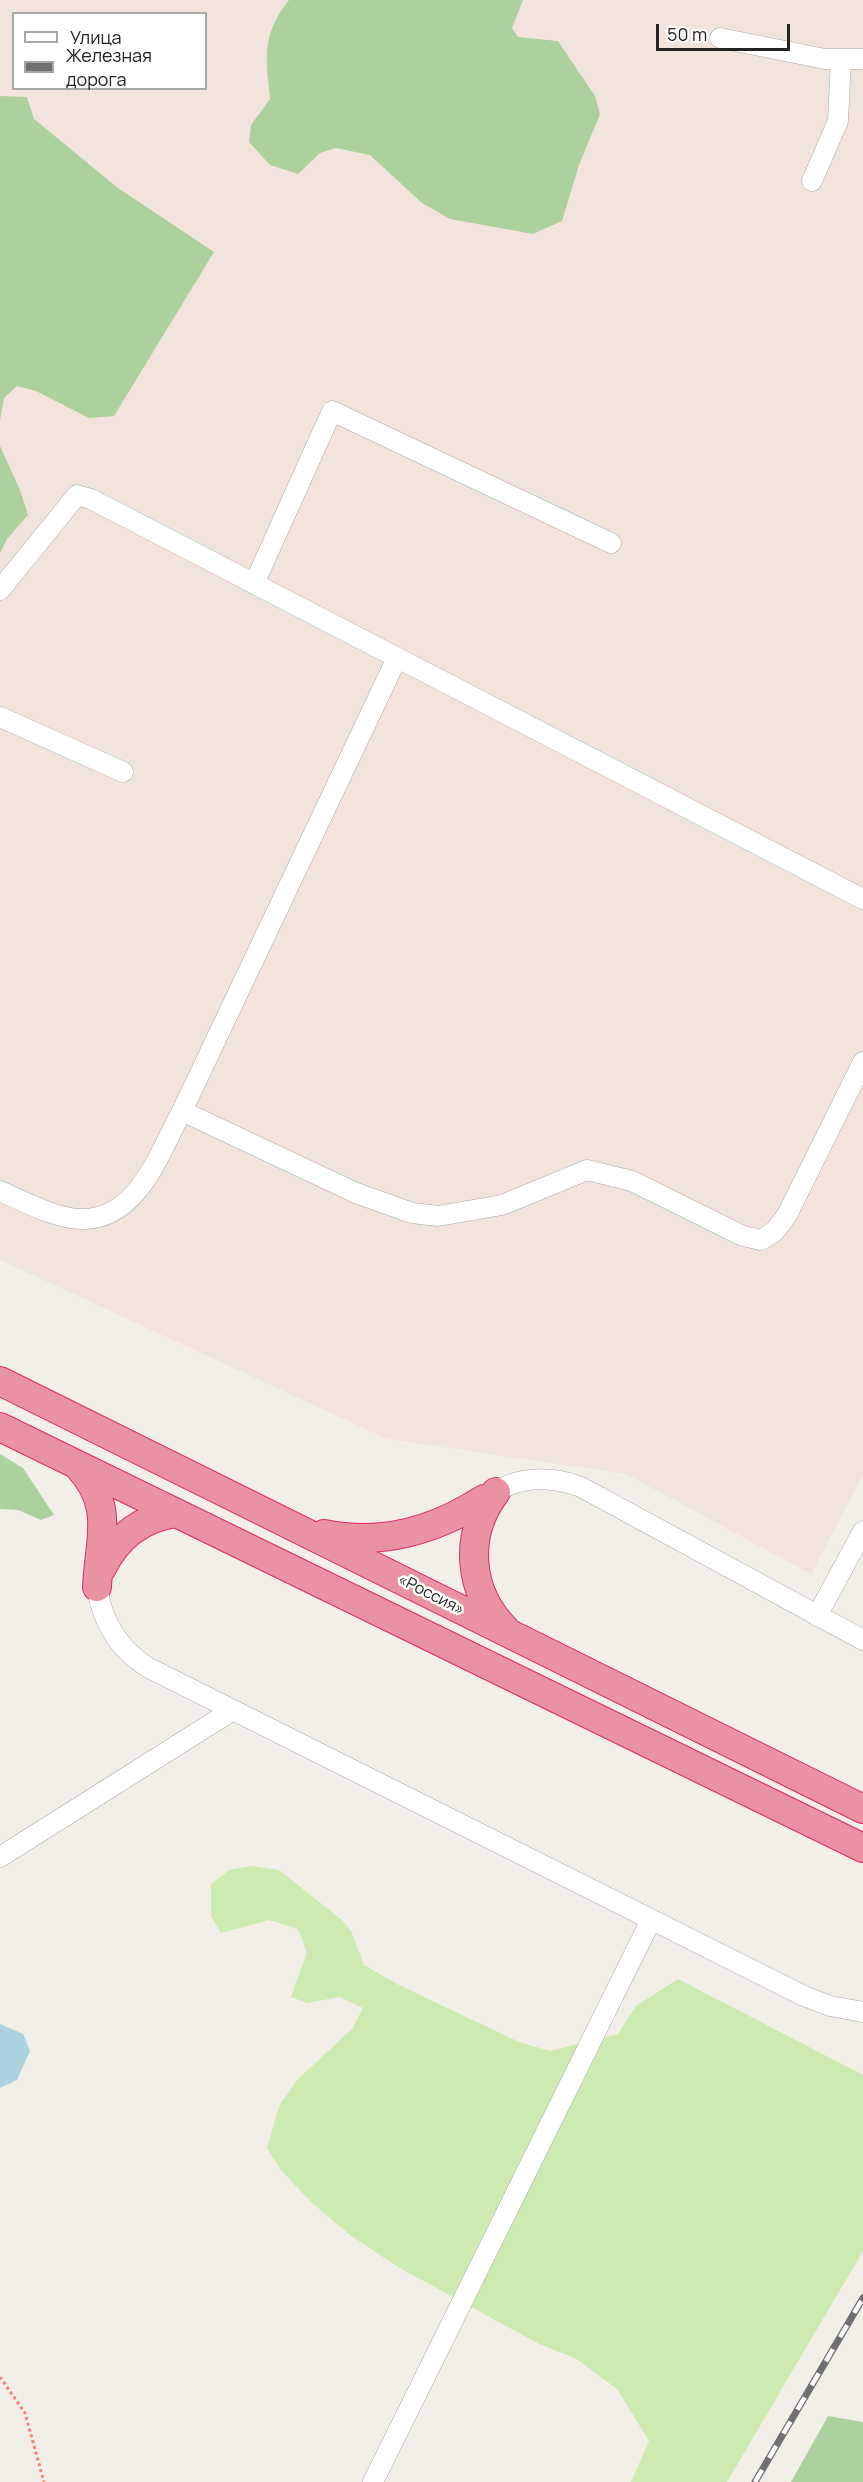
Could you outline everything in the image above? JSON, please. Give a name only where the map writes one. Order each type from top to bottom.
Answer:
[{"type":"highway","name":"«Россия»","points":[[0,1381],[863,1809]]},
{"type":"highway","points":[[0,1427],[863,1848]]},
{"type":"highway","points":[[75,1464],[90,1480],[102,1510],[105,1532],[97,1587]]},
{"type":"highway","points":[[297,1527],[345,1537],[394,1536],[441,1523],[492,1494]]},
{"type":"highway","points":[[492,1494],[478,1525],[474,1567],[483,1597],[493,1616],[507,1631],[525,1643]]},
{"type":"highway","points":[[97,1587],[106,1559],[124,1536],[148,1520],[176,1513]]},
{"type":"street","points":[[720,38],[825,58],[863,59]]},
{"type":"street","points":[[812,181],[838,121],[841,59]]},
{"type":"street","points":[[254,584],[332,411],[611,543]]},
{"type":"street","points":[[0,590],[77,495],[91,499],[863,899]]},
{"type":"street","points":[[0,1191],[43,1209],[83,1219],[118,1208],[144,1184],[182,1111],[397,658]]},
{"type":"street","points":[[0,717],[123,772]]},
{"type":"street","points":[[182,1111],[356,1193],[412,1213],[438,1216],[501,1205],[587,1170],[632,1181],[743,1236],[761,1240],[775,1231],[787,1215],[863,1062]]},
{"type":"street","points":[[492,1494],[526,1480],[554,1479],[581,1487],[863,1640]]},
{"type":"street","points":[[818,1616],[863,1532]]},
{"type":"street","points":[[97,1587],[101,1608],[110,1629],[130,1654],[147,1668],[804,1996],[830,2006],[863,2012]]},
{"type":"street","points":[[0,1857],[233,1710]]},
{"type":"street","points":[[373,2482],[651,1920]]},
{"type":"path","points":[[0,2377],[25,2413],[44,2482]]},
{"type":"shaded area","points":[[0,0],[863,0],[863,1475],[811,1574],[626,1474],[387,1439],[0,1260]]},
{"type":"green space","points":[[289,0],[523,0],[512,28],[518,37],[558,41],[595,96],[600,114],[579,165],[562,221],[533,234],[450,219],[422,203],[370,155],[336,148],[320,153],[298,174],[270,165],[249,142],[251,125],[270,99],[267,58],[270,36],[280,13]]},
{"type":"green space","points":[[0,96],[27,97],[34,119],[118,188],[214,252],[114,416],[89,418],[36,391],[17,386],[4,398],[0,421]]},
{"type":"green space","points":[[0,446],[20,490],[28,515],[7,539],[0,553]]},
{"type":"green space","points":[[0,1454],[23,1468],[54,1515],[41,1520],[18,1510],[0,1509]]},
{"type":"green space","points":[[251,1866],[279,1870],[342,1920],[351,1931],[364,1965],[397,1984],[519,2042],[550,2051],[618,2034],[636,2006],[678,1979],[863,2075],[863,2251],[727,2482],[631,2482],[649,2441],[617,2389],[575,2358],[539,2344],[398,2267],[350,2235],[311,2202],[280,2169],[267,2148],[279,2106],[297,2080],[352,2029],[363,2008],[340,1997],[307,2003],[291,1997],[307,1952],[298,1929],[269,1920],[221,1933],[211,1916],[211,1884],[229,1870]]},
{"type":"green space","points":[[828,2416],[863,2422],[863,2482],[791,2482]]},
{"type":"water","points":[[0,2024],[23,2034],[30,2051],[17,2080],[0,2088]]},
{"type":"railway","points":[[755,2482],[863,2298]]}]
